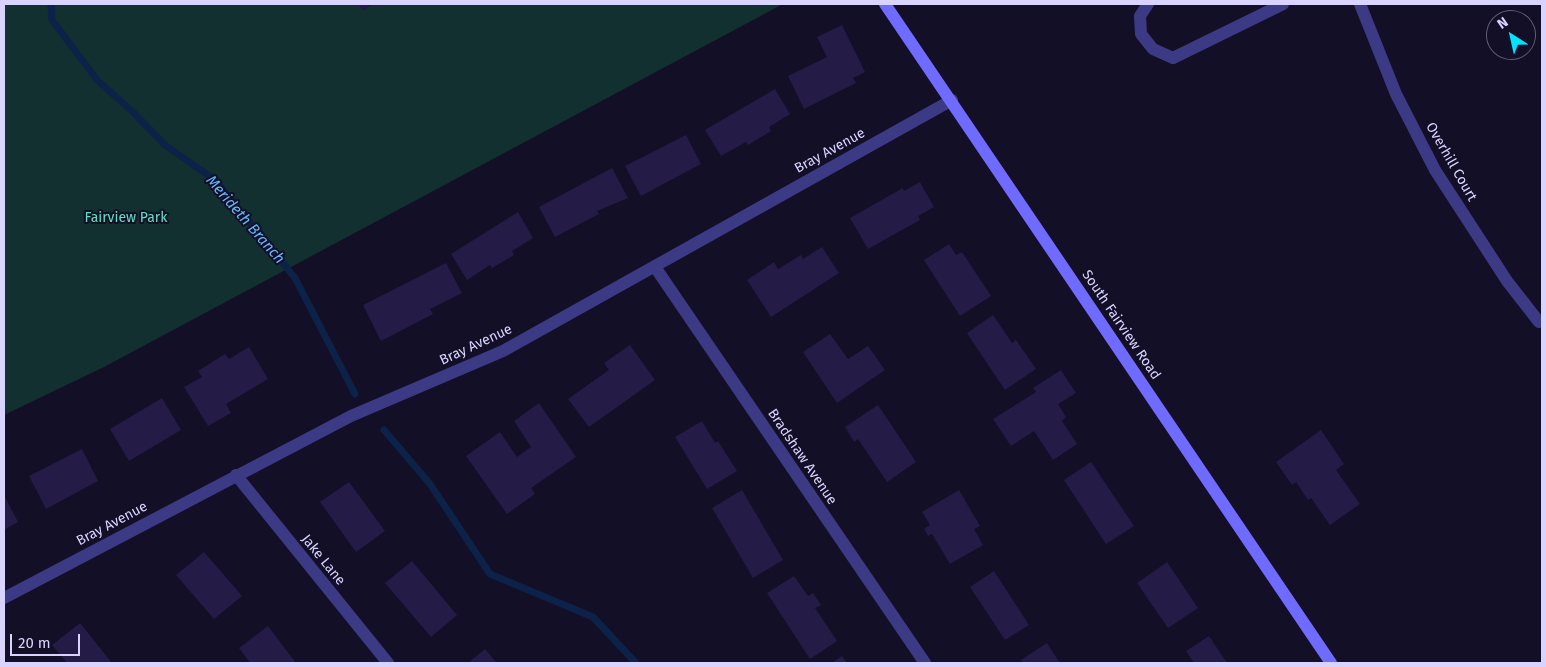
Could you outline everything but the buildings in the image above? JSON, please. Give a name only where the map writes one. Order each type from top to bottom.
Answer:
[{"type":"street","name":"South Fairview Road","points":[[886,4],[1331,663]]},
{"type":"street","points":[[1148,4],[1140,16],[1141,34],[1153,49],[1173,58],[1283,4]]},
{"type":"street","name":"Overhill Court","points":[[1360,4],[1396,94],[1435,170],[1507,281],[1539,322]]},
{"type":"street","name":"Bray Avenue","points":[[4,598],[351,416],[503,352],[952,100]]},
{"type":"street","name":"Bradshaw Avenue","points":[[655,267],[925,663]]},
{"type":"street","name":"Jake Lane","points":[[236,475],[388,663]]},
{"type":"green space","name":"Fairview Park","points":[[4,4],[359,4],[363,10],[373,4],[783,4],[104,367],[4,415]]},
{"type":"waterway","name":"Merideth Branch","points":[[51,4],[52,20],[98,81],[133,112],[165,145],[215,180],[295,278],[355,394]]},
{"type":"waterway","name":"Merideth Branch","points":[[384,430],[430,484],[490,574],[593,617],[636,663]]}]
